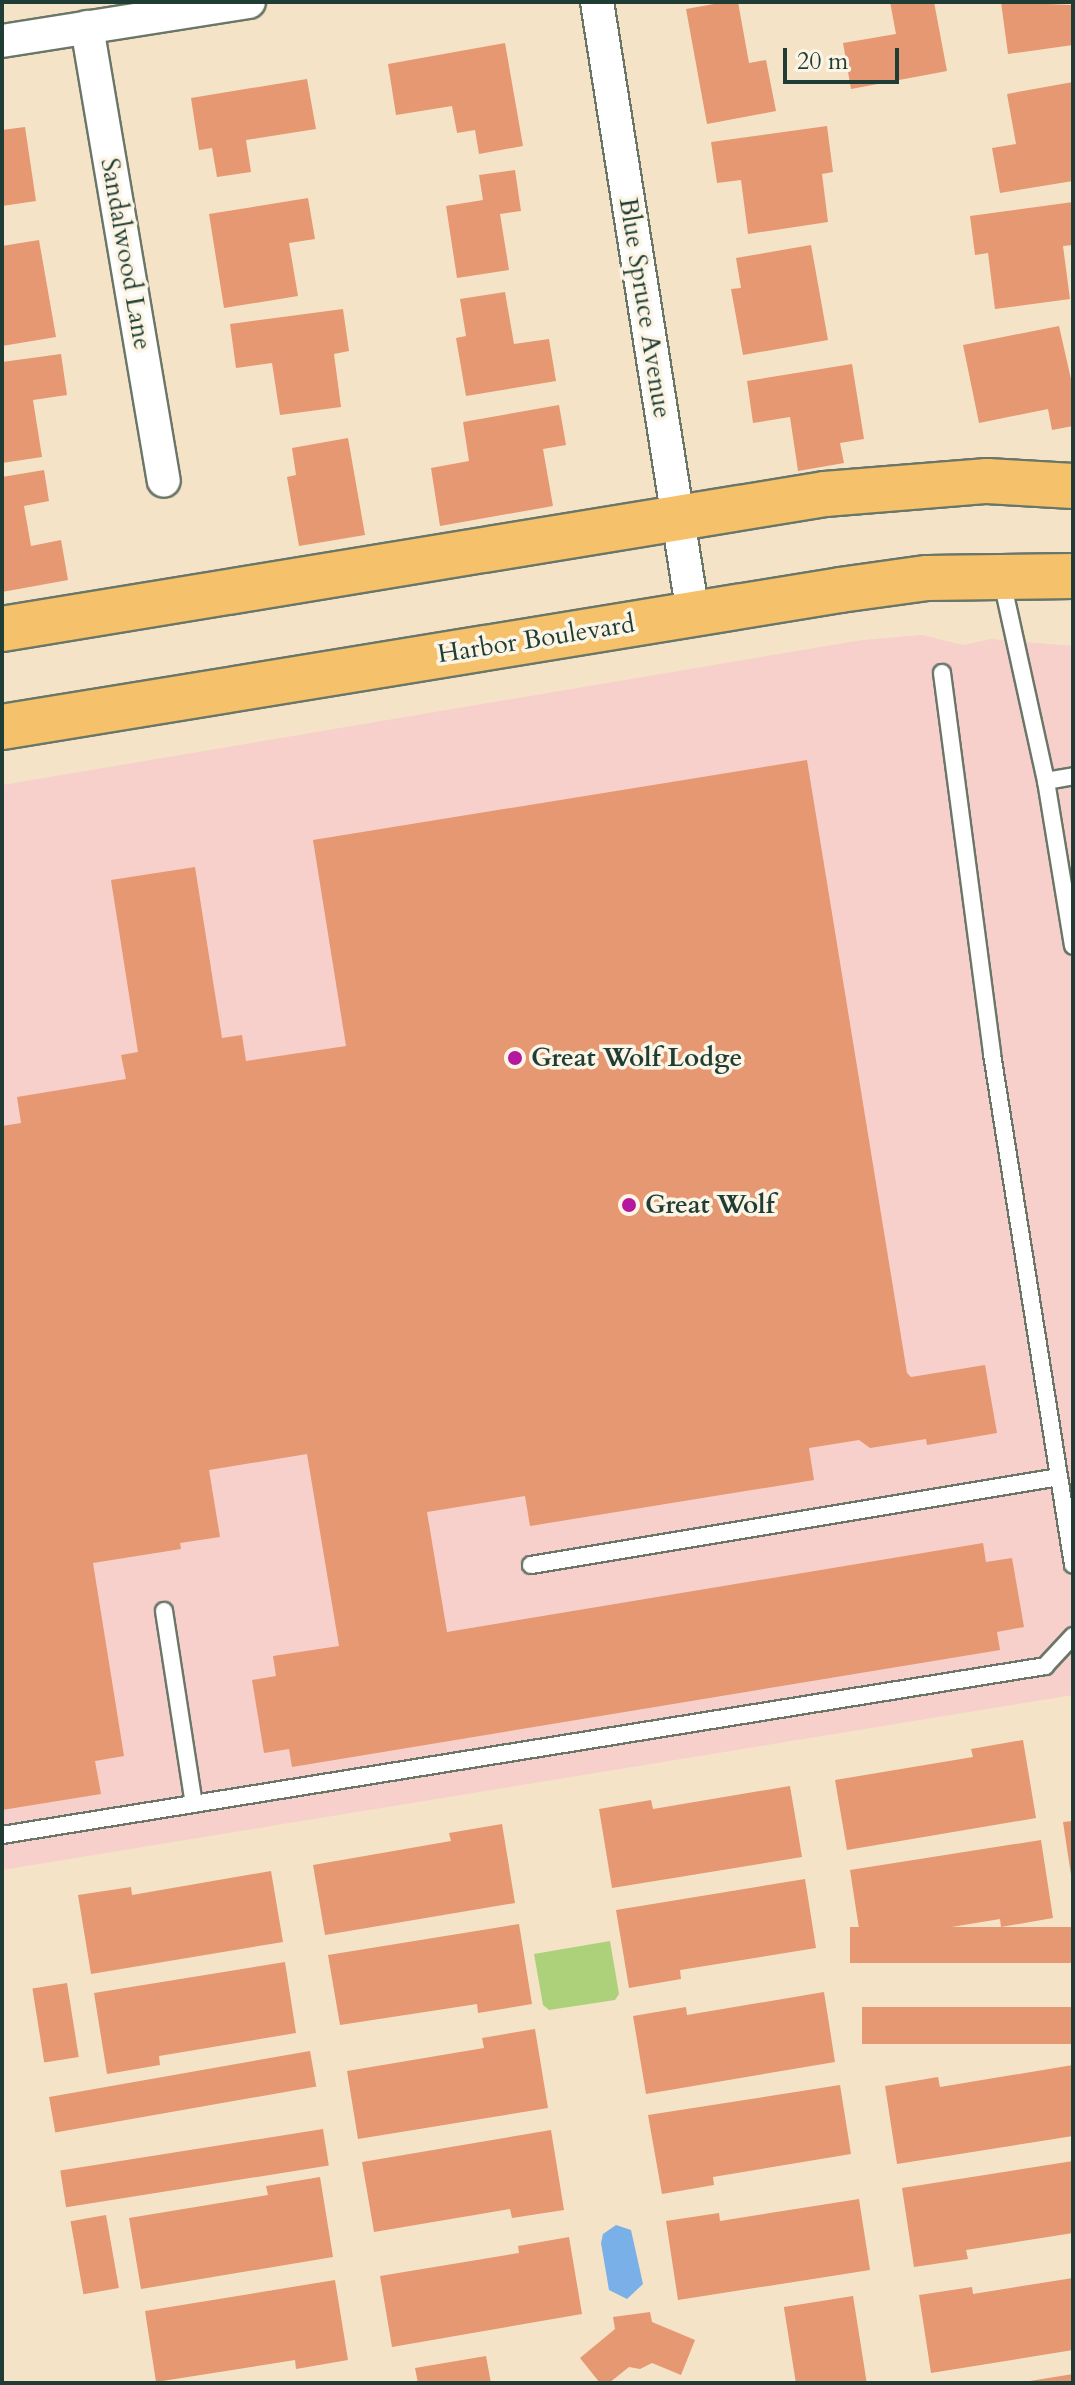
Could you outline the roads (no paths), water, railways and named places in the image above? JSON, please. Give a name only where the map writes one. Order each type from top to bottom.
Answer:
[{"type":"main road","points":[[2,629],[906,485],[987,481],[1073,486]]},
{"type":"main road","name":"Harbor Boulevard","points":[[2,727],[927,578],[1073,576]]},
{"type":"street","points":[[2,41],[249,2]]},
{"type":"street","name":"Blue Spruce Avenue","points":[[597,2],[693,614]]},
{"type":"street","name":"Sandalwood Lane","points":[[87,27],[164,481]]},
{"type":"lane","points":[[1001,575],[1046,781],[1073,946]]},
{"type":"lane","points":[[942,673],[992,1054],[1073,1565]]},
{"type":"lane","points":[[1046,781],[1073,776]]},
{"type":"lane","points":[[531,1565],[1059,1477]]},
{"type":"lane","points":[[164,1611],[194,1804]]},
{"type":"lane","points":[[2,1835],[1045,1666],[1073,1636]]},
{"type":"water","points":[[616,2225],[631,2230],[643,2284],[627,2299],[609,2290],[601,2243],[603,2234]]},
{"type":"place","name":"Great Wolf Lodge","points":[[515,1058]]},
{"type":"place","name":"Great Wolf","points":[[629,1205]]}]
